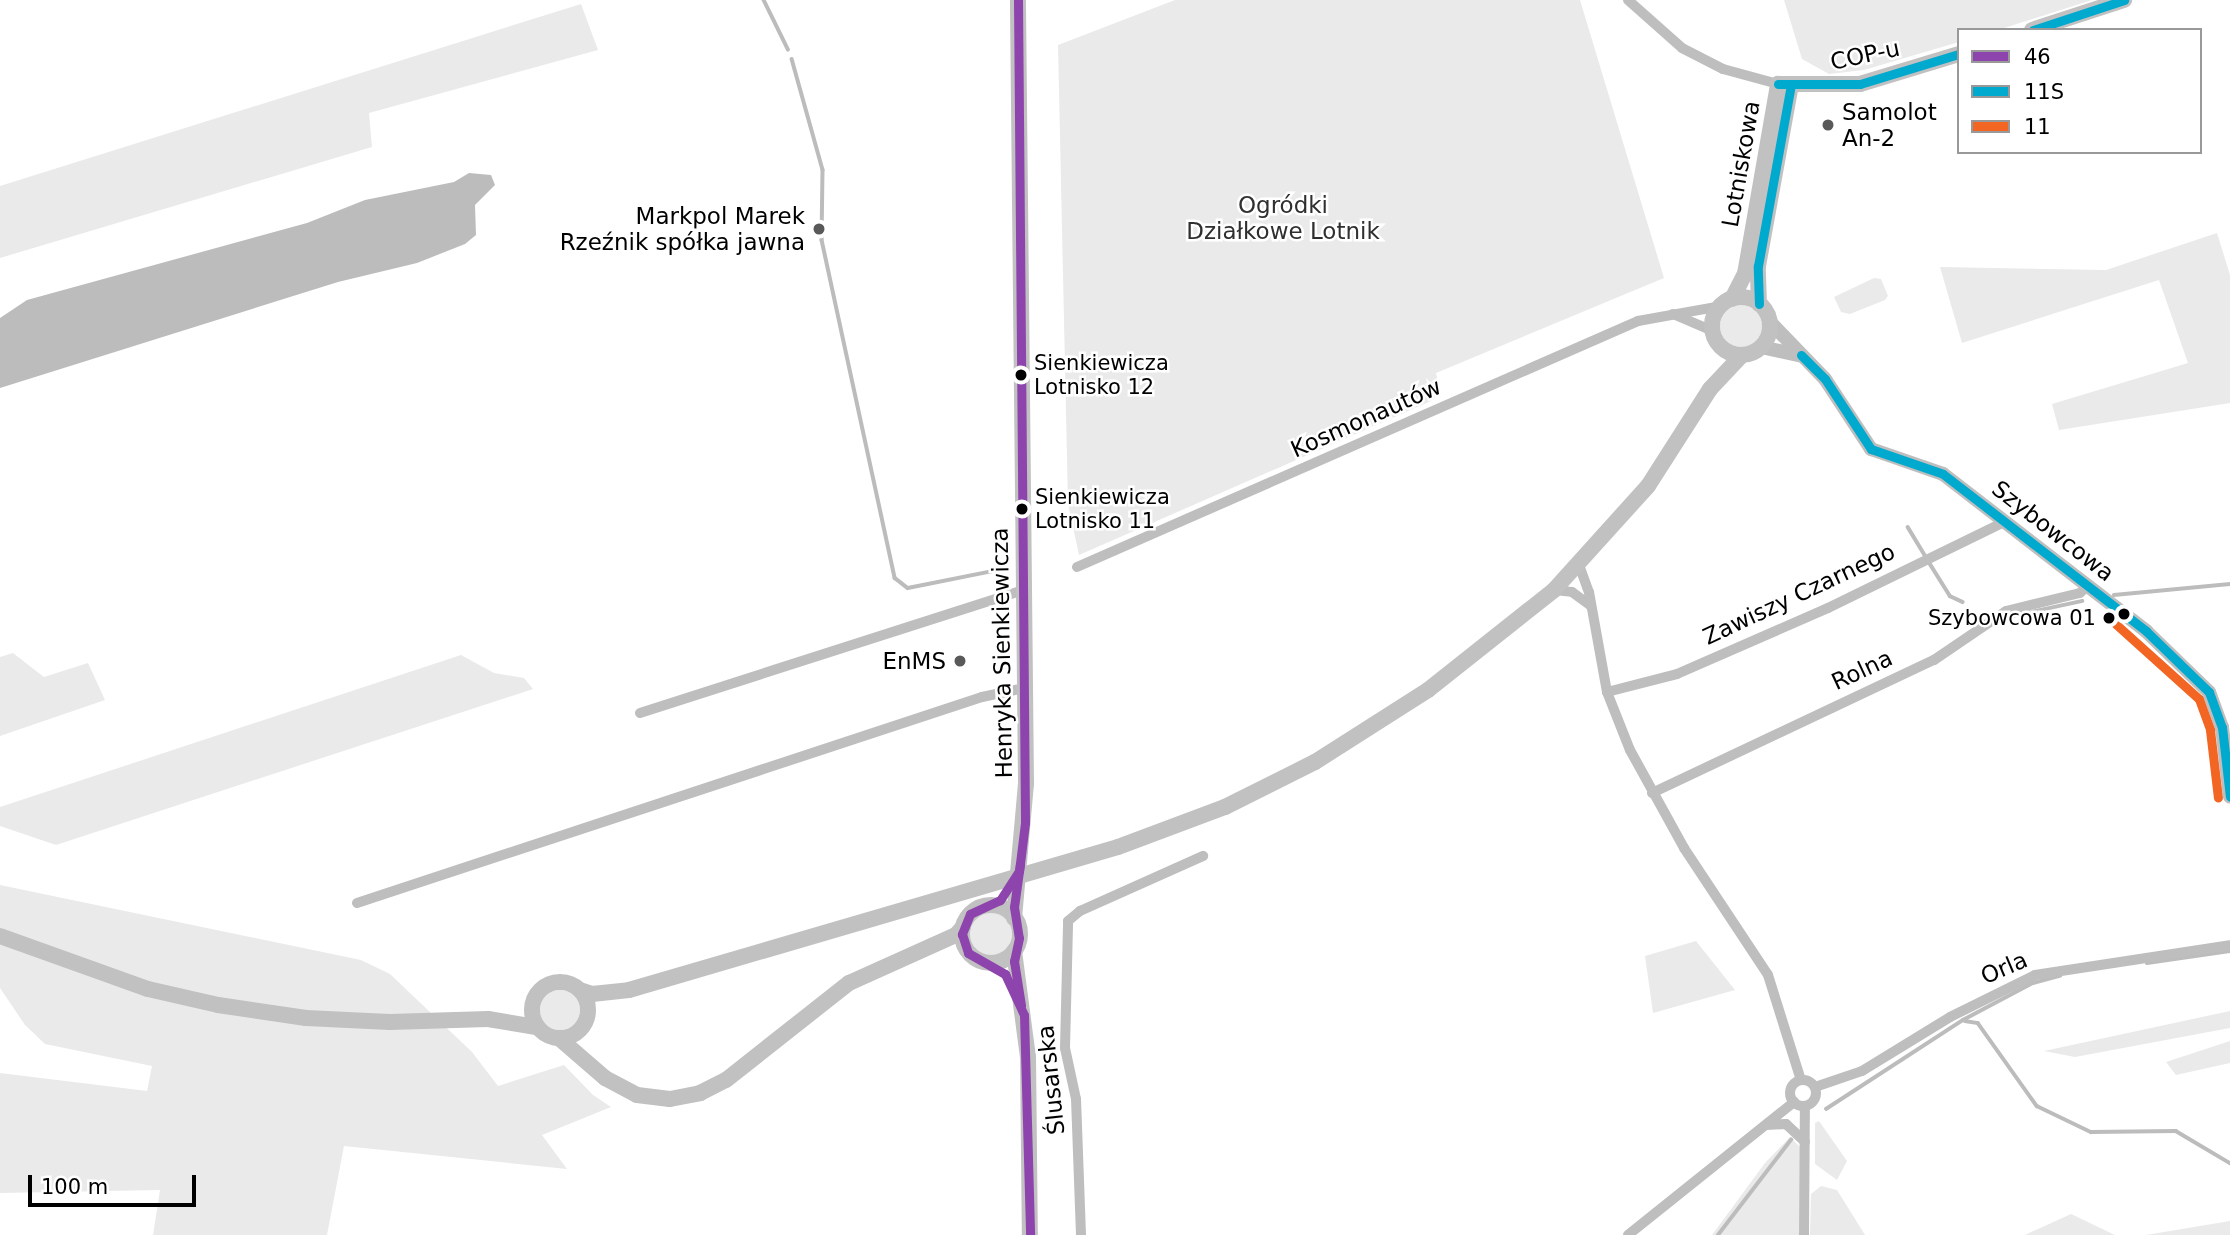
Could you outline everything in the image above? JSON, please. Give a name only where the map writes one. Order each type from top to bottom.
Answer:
[{"type":"main road","name":"Henryka Sienkiewicza","points":[[1014,918],[1026,823],[1018,0]]},
{"type":"main road","points":[[2038,28],[2123,0]]},
{"type":"main road","name":"COP-u","points":[[1785,85],[1860,84],[1957,55]]},
{"type":"main road","name":"Lotniskowa","points":[[1726,302],[1745,274],[1785,85]]},
{"type":"main road","name":"Lotniskowa","points":[[1759,303],[1758,266],[1785,85]]},
{"type":"main road","points":[[488,1019],[534,1000],[554,983],[592,994],[629,990],[1118,846],[1205,816],[1315,762],[1428,690],[1554,590],[1579,565],[1648,486],[1710,389],[1742,355],[1761,347],[1770,322],[1759,303],[1726,302],[1716,337],[1710,389]]},
{"type":"main road","points":[[1716,337],[1742,355]]},
{"type":"main road","name":"Henryka Sienkiewicza","points":[[990,906],[1000,900],[1019,871]]},
{"type":"main road","points":[[0,936],[148,989],[218,1005],[306,1018],[378,1022],[488,1019],[536,1027],[559,1039],[594,1068],[637,1095],[670,1099],[700,1093],[735,1073],[849,983],[956,935],[970,914],[990,906],[1004,909],[1014,918],[1019,938],[1014,951],[1028,1057],[1030,1235]]},
{"type":"main road","points":[[963,927],[968,953]]},
{"type":"main road","points":[[910,956],[959,949],[992,963],[1004,974],[1020,1002]]},
{"type":"main road","points":[[992,963],[1014,951]]},
{"type":"main road","points":[[580,990],[594,1068]]},
{"type":"main road","points":[[559,1039],[629,990]]},
{"type":"main road","points":[[534,1000],[536,1027]]},
{"type":"street","name":"Lotniskowa","points":[[1628,0],[1682,48],[1723,69],[1785,85]]},
{"type":"street","name":"Kosmonautów","points":[[1077,566],[1638,321],[1726,302]]},
{"type":"street","points":[[1673,314],[1716,337]]},
{"type":"street","name":"Szybowcowa","points":[[1770,322],[1825,379],[1871,449],[1926,465],[2146,631],[2209,692],[2222,727],[2229,788]]},
{"type":"street","points":[[1761,347],[1801,355]]},
{"type":"street","name":"Zawiszy Czarnego","points":[[1607,692],[1677,674],[1828,608],[2004,522]]},
{"type":"street","points":[[1579,565],[1607,692],[1652,793],[1768,975],[1801,1080],[1815,1087],[1815,1099],[1799,1104],[1762,1125],[1628,1235]]},
{"type":"street","name":"Rolna","points":[[1652,793],[1934,660],[2006,611],[2080,593],[2087,586]]},
{"type":"street","points":[[640,713],[1024,590]]},
{"type":"street","points":[[1554,590],[1572,592],[1590,606]]},
{"type":"street","points":[[357,903],[982,697],[1025,688]]},
{"type":"street","name":"Ślusarska","points":[[1081,1235],[1076,1099],[1065,1048],[1068,921],[1080,911],[1203,856]]},
{"type":"street","name":"Orla","points":[[1815,1087],[1862,1071],[1950,1017],[2035,975],[2230,945]]},
{"type":"street","points":[[1801,1080],[1791,1090],[1799,1104],[1806,1144],[1804,1235]]},
{"type":"street","points":[[1762,1125],[1786,1124],[1806,1144]]},
{"type":"green space","name":"Ogródki Działkowe Lotnik","points":[[1175,0],[1580,0],[1664,278],[1436,373],[1440,394],[1431,401],[1079,555],[1068,504],[1058,45]]},
{"type":"green space","points":[[1784,0],[2092,0],[2004,28],[1957,28],[1957,43],[1864,70],[1829,74],[1802,59]]},
{"type":"green space","points":[[581,4],[598,50],[369,113],[372,147],[0,258],[0,186]]},
{"type":"green space","points":[[2217,233],[2230,275],[2230,403],[2059,430],[2052,404],[2188,363],[2159,280],[1962,343],[1940,267],[2106,270]]},
{"type":"green space","points":[[1874,278],[1881,279],[1888,296],[1885,300],[1850,314],[1841,312],[1834,297]]},
{"type":"green space","points":[[1741,305],[1756,311],[1762,326],[1756,341],[1741,347],[1726,341],[1720,326],[1726,311]]},
{"type":"green space","points":[[13,653],[44,677],[88,663],[105,700],[0,736],[0,657]]},
{"type":"green space","points":[[461,655],[494,673],[524,678],[533,689],[56,845],[0,826],[0,807]]},
{"type":"green space","points":[[0,885],[361,960],[390,974],[472,1052],[498,1086],[564,1065],[593,1095],[611,1107],[542,1135],[567,1169],[344,1146],[327,1235],[153,1235],[160,1190],[0,1193],[0,1073],[147,1091],[152,1066],[45,1044],[25,1025],[0,988]]},
{"type":"green space","points":[[991,913],[1006,919],[1012,934],[1006,949],[991,955],[976,949],[970,934],[976,919]]},
{"type":"green space","points":[[1696,941],[1735,990],[1653,1013],[1645,956]]},
{"type":"green space","points":[[560,990],[568,991],[574,996],[579,1002],[579,1018],[574,1024],[568,1029],[560,1030],[552,1029],[546,1024],[541,1018],[540,1010],[541,1002],[546,996],[552,991]]},
{"type":"green space","points":[[2230,1011],[2230,1028],[2075,1057],[2044,1051]]},
{"type":"green space","points":[[2230,1041],[2230,1063],[2176,1075],[2166,1062]]},
{"type":"green space","points":[[1819,1121],[1847,1161],[1837,1180],[1815,1164],[1815,1123]]},
{"type":"green space","points":[[1790,1137],[1801,1148],[1799,1235],[1712,1235],[1765,1163]]},
{"type":"green space","points":[[1821,1186],[1837,1190],[1865,1235],[1810,1235],[1811,1194]]},
{"type":"green space","points":[[2071,1214],[2115,1235],[2025,1235],[2027,1234]]},
{"type":"green space","points":[[2230,1221],[2230,1235],[2146,1235]]},
{"type":"shaded area","points":[[469,173],[491,175],[495,185],[475,205],[476,235],[465,244],[417,263],[338,282],[0,388],[0,318],[27,300],[307,223],[365,200],[454,182]]},
{"type":"waterway","points":[[764,0],[788,49]]},
{"type":"waterway","points":[[792,59],[823,170],[822,240],[895,578],[908,588],[1003,569]]},
{"type":"waterway","points":[[1908,527],[1925,555]]},
{"type":"waterway","points":[[1929,562],[1950,596],[1963,602]]},
{"type":"waterway","points":[[2114,595],[2230,584]]},
{"type":"waterway","points":[[2003,618],[2082,601]]},
{"type":"waterway","points":[[2147,963],[2230,951]]},
{"type":"waterway","points":[[1826,1109],[1963,1020],[2033,983],[2060,976]]},
{"type":"waterway","points":[[1965,1021],[1978,1023],[2037,1106],[2091,1132],[2176,1131],[2230,1163]]},
{"type":"waterway","points":[[1718,1235],[1791,1140]]},
{"type":"transit line","name":"46","points":[[1018,0],[1025,823],[1019,871],[1000,900],[970,914],[962,934],[968,953],[1005,974],[1024,1015],[1030,1235]]},
{"type":"transit line","name":"11S","points":[[2039,28],[2124,0]]},
{"type":"transit line","name":"11S","points":[[1778,84],[1860,84],[1957,55]]},
{"type":"transit line","name":"11S","points":[[1759,304],[1758,266],[1791,85]]},
{"type":"transit line","name":"11S","points":[[1801,355],[1825,379],[1871,449],[1943,474],[2146,631],[2209,692],[2222,727],[2230,797]]},
{"type":"transit line","name":"11","points":[[2109,618],[2199,699],[2210,730],[2218,798]]},
{"type":"transit line","name":"46","points":[[1020,864],[1014,907],[1019,938],[1014,961],[1021,1005]]},
{"type":"place","name":"Samolot An-2","points":[[1828,125]]},
{"type":"place","name":"Markpol Marek Rzeźnik spółka jawna","points":[[819,229]]},
{"type":"place","name":"Sienkiewicza Lotnisko 12","points":[[1021,375]]},
{"type":"place","name":"Sienkiewicza Lotnisko 11","points":[[1022,509]]},
{"type":"place","name":"Szybowcowa 01","points":[[2109,618]]},
{"type":"place","name":"EnMS","points":[[960,661]]}]
